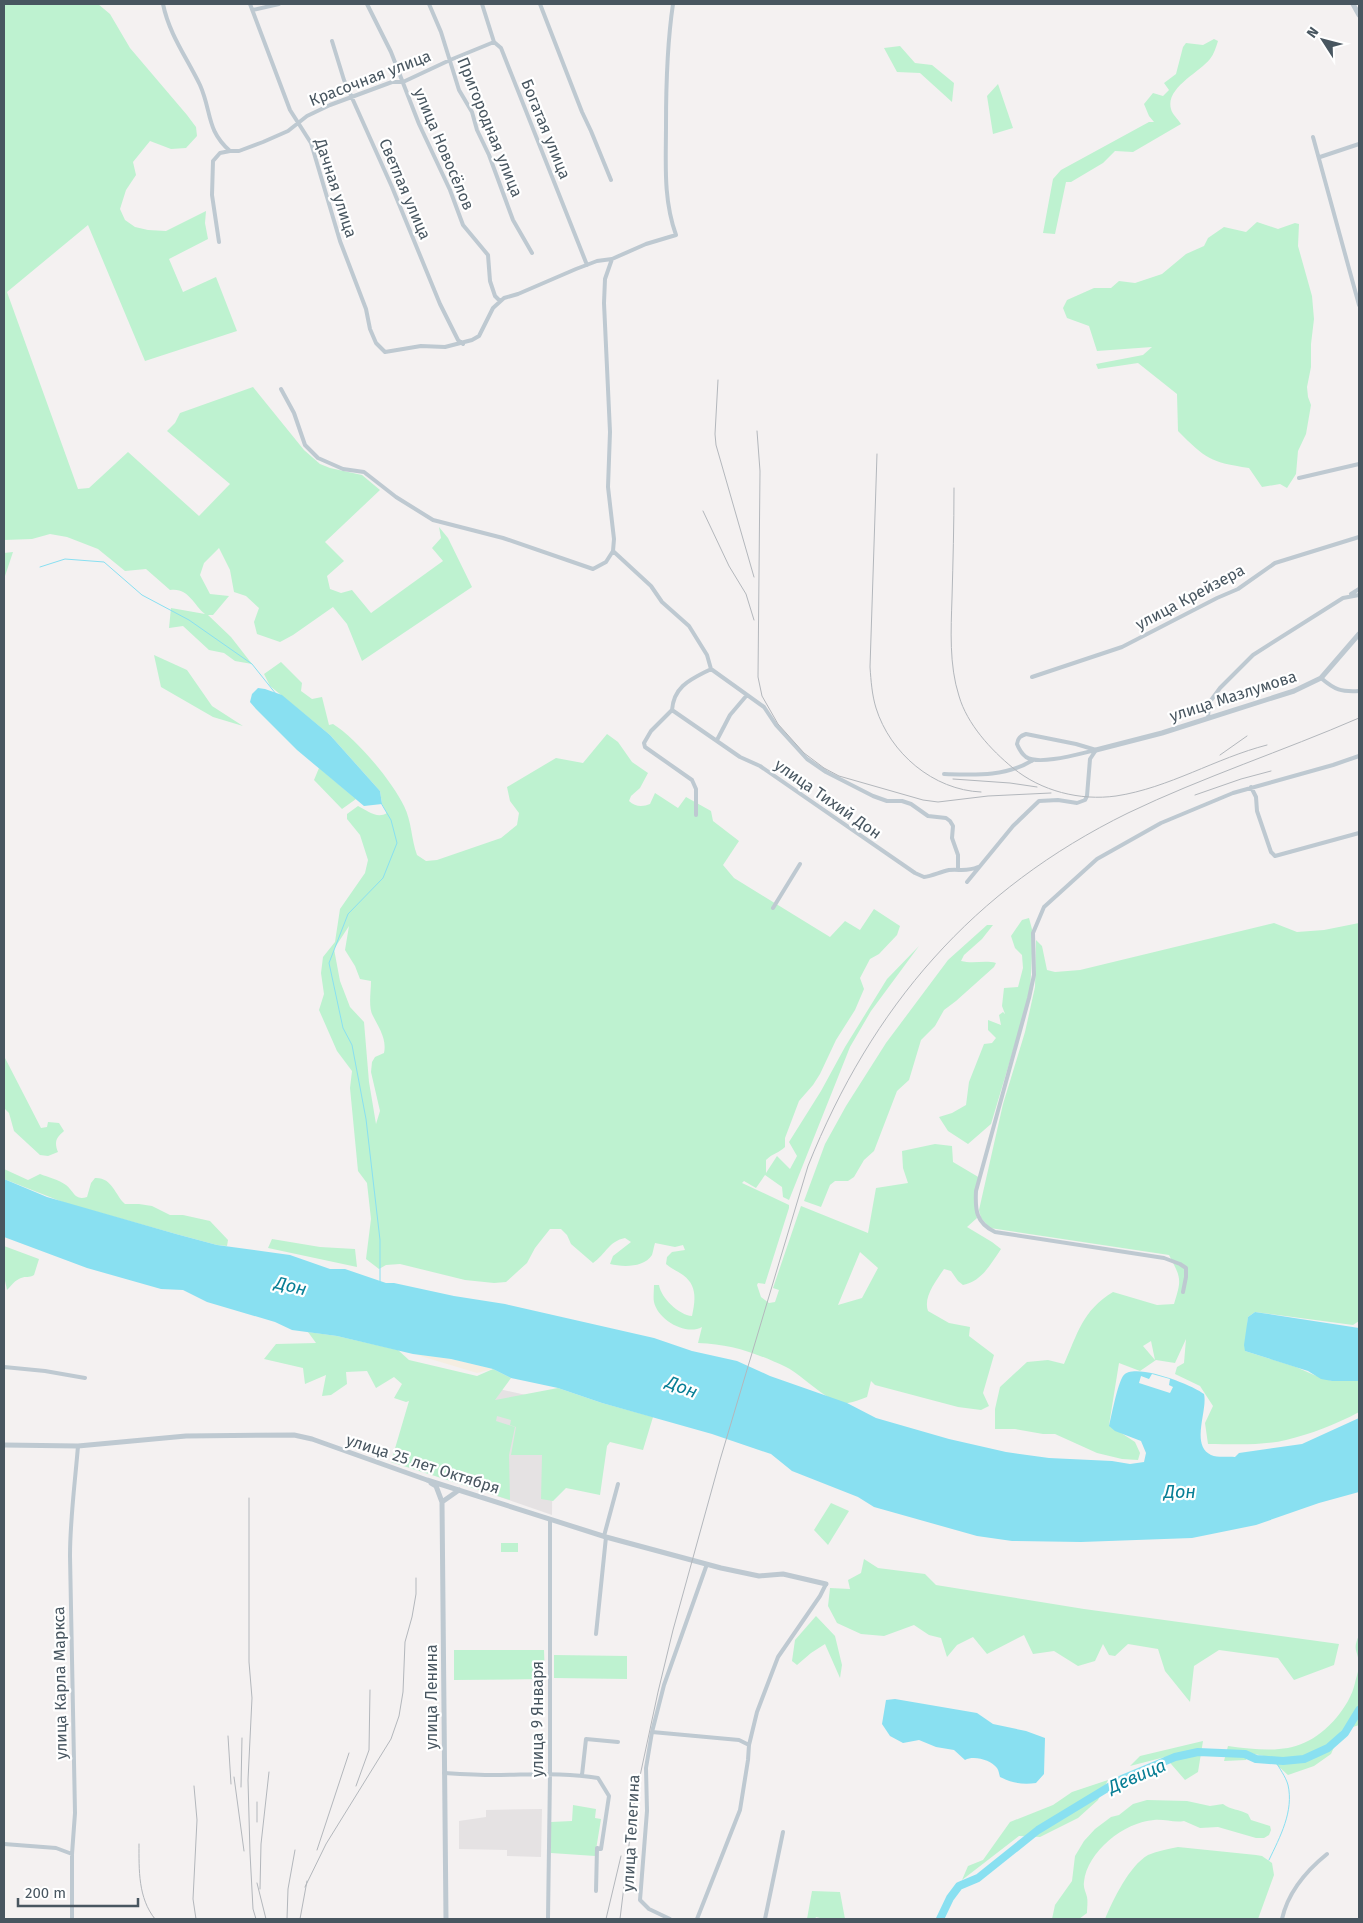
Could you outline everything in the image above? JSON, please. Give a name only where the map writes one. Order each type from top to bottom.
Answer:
[{"type":"street","points":[[164,4],[170,28],[200,85],[214,133],[230,151]]},
{"type":"street","name":"Дачная улица","points":[[250,4],[290,110],[311,143],[340,241],[366,309],[370,329],[376,343],[385,352],[421,346],[445,347],[464,344]]},
{"type":"street","points":[[253,10],[279,4]]},
{"type":"street","name":"улица Новосёлов","points":[[367,4],[392,52],[419,124],[450,190],[463,225],[488,255],[490,281],[495,296],[500,301]]},
{"type":"street","name":"Богатая улица","points":[[482,4],[494,42],[501,48],[587,265]]},
{"type":"street","points":[[540,4],[611,180]]},
{"type":"street","points":[[464,344],[479,336],[493,308],[500,301],[587,265],[612,259],[646,244],[676,235],[670,217],[666,179],[666,92],[672,4]]},
{"type":"street","points":[[1353,4],[1359,15]]},
{"type":"street","name":"Пригородная улица","points":[[430,5],[459,90],[472,112],[476,130],[489,155],[513,220],[532,253]]},
{"type":"street","name":"Светлая улица","points":[[332,40],[344,80],[440,304],[458,340],[464,344]]},
{"type":"street","name":"Красочная улица","points":[[230,151],[239,152],[288,131],[306,116],[330,105],[392,82],[403,82],[494,42]]},
{"type":"street","points":[[1313,137],[1320,156],[1322,170],[1359,305]]},
{"type":"street","points":[[1320,156],[1359,144]]},
{"type":"street","points":[[219,242],[212,195],[213,162],[220,153],[230,151]]},
{"type":"street","points":[[281,389],[294,413],[305,445],[318,458],[342,469],[364,472],[396,497],[433,520],[503,538],[593,570],[606,562],[613,551],[614,532],[608,487],[610,432],[604,303],[605,279],[612,259]]},
{"type":"street","points":[[1299,478],[1359,464]]},
{"type":"street","name":"улица Крейзера","points":[[1032,677],[1122,647],[1238,589],[1276,562],[1359,537]]},
{"type":"street","points":[[613,551],[645,580],[662,602],[688,626],[707,655],[711,669],[764,707],[807,760],[873,796],[887,801],[902,801],[928,816],[946,818],[950,821],[953,826],[952,838],[958,854],[958,870]]},
{"type":"street","points":[[1208,718],[1209,703],[1220,688],[1253,655],[1359,589]]},
{"type":"street","points":[[1349,595],[1359,595]]},
{"type":"street","name":"улица Мазлумова","points":[[1096,750],[1162,733],[1294,691],[1321,678],[1359,634]]},
{"type":"street","points":[[696,815],[696,789],[692,780],[645,747],[644,743],[651,730],[672,710],[673,700],[678,690],[711,669]]},
{"type":"street","points":[[1321,678],[1334,689],[1347,692],[1359,691]]},
{"type":"street","points":[[718,740],[721,730],[730,715],[747,695]]},
{"type":"street","name":"улица Тихий Дон","points":[[672,710],[740,757],[760,766],[915,873],[924,877],[943,871],[970,871],[978,867]]},
{"type":"street","points":[[1026,734],[1096,750],[1073,756],[1033,760],[1026,758],[1017,744],[1018,739],[1026,734]]},
{"type":"street","points":[[967,882],[1013,826],[1039,801],[1058,800],[1077,803],[1085,800],[1087,796],[1090,759],[1096,750]]},
{"type":"street","points":[[1183,1292],[1186,1268],[1164,1258],[995,1232],[988,1229],[978,1218],[975,1206],[976,1191],[1034,974],[1033,933],[1044,907],[1097,859],[1161,823],[1233,793],[1326,768],[1359,756]]},
{"type":"street","points":[[944,774],[988,775],[1015,770],[1033,760]]},
{"type":"street","points":[[1252,787],[1256,798],[1257,811],[1270,852],[1275,856],[1359,833]]},
{"type":"street","points":[[773,908],[800,864]]},
{"type":"street","points":[[4,1368],[44,1371],[85,1378]]},
{"type":"street","name":"улица 25 лет Октября","points":[[4,1445],[78,1446],[186,1436],[294,1436],[312,1439],[427,1480],[605,1536],[759,1576],[783,1574],[826,1584]]},
{"type":"street","name":"улица Карла Маркса","points":[[72,1919],[72,1854],[75,1813],[70,1518],[74,1496],[78,1446]]},
{"type":"street","points":[[427,1480],[436,1486],[442,1502],[459,1490]]},
{"type":"street","points":[[596,1634],[605,1536],[618,1484]]},
{"type":"street","name":"улица Ленина","points":[[442,1502],[446,1919]]},
{"type":"street","name":"улица 9 Января","points":[[548,1919],[550,1520]]},
{"type":"street","name":"улица Телегина","points":[[670,1919],[649,1909],[640,1900],[646,1811],[646,1768],[652,1732],[664,1684],[707,1564]]},
{"type":"street","points":[[697,1919],[740,1810],[749,1745],[757,1712],[778,1657],[820,1596],[826,1584]]},
{"type":"street","points":[[652,1732],[739,1740],[749,1745]]},
{"type":"street","points":[[582,1775],[586,1739],[618,1742]]},
{"type":"street","points":[[444,1773],[582,1775],[598,1778],[609,1796],[601,1849],[597,1848],[596,1891]]},
{"type":"street","points":[[765,1919],[783,1832]]},
{"type":"street","points":[[4,1844],[56,1848],[72,1854]]},
{"type":"street","points":[[1282,1919],[1297,1885],[1309,1869],[1327,1854]]},
{"type":"shaded area","points":[[490,1387],[553,1401],[552,1515],[462,1484]]},
{"type":"shaded area","points":[[542,1809],[541,1857],[507,1856],[507,1850],[459,1849],[459,1821],[486,1817],[486,1810]]},
{"type":"green space","points":[[4,4],[98,4],[110,14],[130,48],[196,127],[197,136],[186,148],[171,149],[150,141],[133,162],[136,175],[126,190],[120,209],[125,220],[135,227],[166,231],[206,211],[205,223],[208,239],[169,259],[183,292],[216,277],[237,331],[145,361],[88,225],[7,292],[78,489],[89,488],[128,452],[199,516],[230,484],[167,431],[175,423],[180,413],[253,387],[304,450],[320,464],[362,475],[380,490],[325,542],[344,561],[327,576],[330,589],[341,593],[352,590],[371,613],[443,561],[432,548],[441,538],[439,527],[448,538],[472,587],[362,661],[347,624],[333,607],[280,642],[257,634],[254,622],[259,608],[246,596],[234,592],[230,570],[219,548],[204,563],[200,575],[210,594],[229,596],[213,615],[208,615],[231,637],[252,664],[235,661],[224,653],[209,650],[183,626],[169,628],[171,608],[205,614],[190,597],[181,591],[170,590],[146,569],[125,571],[98,549],[67,537],[50,534],[32,539],[4,540]]},
{"type":"green space","points":[[1214,39],[1218,41],[1210,59],[1184,81],[1173,94],[1171,109],[1181,124],[1133,152],[1115,151],[1103,163],[1071,182],[1066,182],[1055,234],[1043,233],[1053,179],[1061,170],[1149,122],[1154,122],[1144,104],[1153,93],[1163,96],[1169,90],[1164,83],[1176,74],[1183,47],[1186,43],[1203,45]]},
{"type":"green space","points":[[900,46],[915,63],[932,65],[954,83],[952,102],[920,73],[897,72],[884,48]]},
{"type":"green space","points":[[998,84],[1013,128],[993,134],[987,96]]},
{"type":"green space","points":[[1257,222],[1278,229],[1295,223],[1299,224],[1298,246],[1312,296],[1314,319],[1311,367],[1307,387],[1311,405],[1306,434],[1298,451],[1296,474],[1287,488],[1280,484],[1262,487],[1249,468],[1225,464],[1209,458],[1195,448],[1178,431],[1177,394],[1138,363],[1098,369],[1096,364],[1143,355],[1152,347],[1097,351],[1089,326],[1067,318],[1063,308],[1067,300],[1094,288],[1111,288],[1119,281],[1135,283],[1162,274],[1186,254],[1204,246],[1208,238],[1224,227],[1246,232]]},
{"type":"green space","points":[[13,552],[4,579],[4,553]]},
{"type":"green space","points":[[154,655],[187,670],[212,706],[243,726],[213,717],[161,687]]},
{"type":"green space","points":[[281,662],[302,683],[301,691],[312,699],[322,697],[329,725],[333,724],[352,739],[382,773],[398,796],[409,818],[417,855],[426,861],[437,860],[501,838],[517,825],[519,813],[510,801],[507,787],[556,758],[583,763],[607,734],[618,742],[632,762],[648,773],[640,788],[631,796],[629,801],[631,803],[639,806],[650,804],[655,793],[678,808],[686,797],[711,811],[713,821],[739,841],[723,865],[734,878],[830,937],[845,921],[860,930],[874,909],[900,926],[897,935],[879,954],[870,959],[860,978],[864,989],[855,1010],[836,1040],[820,1074],[799,1101],[785,1138],[785,1147],[766,1160],[766,1173],[777,1156],[790,1169],[797,1156],[789,1142],[887,979],[919,946],[871,1011],[850,1047],[789,1200],[783,1197],[782,1187],[765,1175],[756,1188],[744,1181],[742,1183],[789,1205],[765,1284],[758,1283],[757,1285],[761,1297],[769,1303],[775,1302],[779,1290],[773,1288],[801,1206],[868,1233],[876,1188],[908,1183],[903,1168],[902,1151],[935,1144],[952,1146],[953,1162],[980,1178],[975,1206],[977,1218],[967,1227],[1001,1249],[985,1272],[970,1283],[963,1285],[951,1271],[944,1269],[931,1289],[927,1306],[928,1311],[949,1323],[970,1327],[969,1336],[994,1355],[983,1393],[989,1406],[981,1410],[958,1407],[875,1385],[871,1381],[867,1397],[850,1403],[841,1402],[825,1395],[793,1371],[764,1357],[732,1347],[698,1343],[702,1327],[688,1329],[674,1325],[661,1315],[654,1302],[654,1285],[659,1285],[663,1295],[671,1305],[682,1313],[692,1316],[694,1294],[691,1284],[683,1275],[666,1264],[667,1257],[672,1252],[685,1250],[683,1245],[675,1247],[655,1243],[652,1255],[644,1262],[633,1266],[610,1264],[613,1256],[631,1242],[625,1238],[611,1245],[593,1263],[571,1244],[567,1235],[561,1229],[550,1229],[535,1248],[527,1263],[506,1282],[494,1283],[465,1280],[400,1264],[386,1265],[379,1269],[366,1259],[371,1219],[367,1183],[358,1171],[350,1088],[352,1071],[337,1051],[319,1010],[324,994],[321,973],[323,957],[335,942],[340,909],[365,873],[368,860],[360,835],[347,819],[347,814],[358,806],[376,815],[387,813],[382,804],[380,791],[330,735],[270,686],[264,674]],"holes":[[[349,926],[345,950],[355,966],[360,979],[371,981],[371,1013],[382,1034],[385,1048],[384,1053],[375,1057],[372,1062],[371,1072],[380,1111],[376,1124],[369,1082],[364,1022],[350,1007],[340,981],[334,949]],[[860,1252],[878,1268],[862,1298],[838,1305]]]},
{"type":"green space","points":[[319,768],[356,799],[342,809],[314,780]]},
{"type":"green space","points":[[1029,918],[1033,933],[1030,994],[991,1124],[968,1144],[948,1131],[939,1117],[952,1113],[966,1105],[969,1082],[984,1044],[992,1043],[996,1038],[988,1030],[988,1020],[1001,1025],[999,1015],[1003,1012],[1005,1014],[1002,1006],[1004,988],[1018,987],[1023,968],[1022,955],[1015,948],[1011,936],[1022,920]]},
{"type":"green space","points":[[1274,923],[1297,932],[1324,930],[1359,923],[1359,1321],[1353,1325],[1255,1312],[1248,1317],[1245,1351],[1332,1381],[1359,1381],[1359,1412],[1324,1428],[1286,1440],[1257,1444],[1208,1444],[1205,1423],[1213,1406],[1200,1386],[1175,1374],[1177,1367],[1184,1363],[1186,1339],[1175,1363],[1156,1360],[1140,1371],[1119,1363],[1109,1425],[1135,1442],[1140,1453],[1138,1460],[1122,1459],[1097,1453],[1055,1434],[1015,1429],[995,1429],[995,1409],[1000,1387],[1027,1362],[1048,1360],[1064,1364],[1082,1324],[1094,1307],[1103,1299],[1113,1292],[1157,1305],[1174,1304],[1179,1284],[1178,1274],[1169,1255],[990,1228],[981,1218],[979,1210],[1003,1104],[1025,1032],[1035,987],[1036,940],[1042,946],[1047,970],[1055,972],[1080,970]],"holes":[[[1151,1341],[1155,1360],[1143,1346]]]},
{"type":"green space","points":[[987,925],[993,925],[982,939],[964,955],[961,961],[996,963],[994,967],[944,1010],[935,1026],[921,1040],[909,1080],[897,1091],[874,1151],[864,1160],[854,1177],[848,1181],[835,1181],[830,1185],[821,1207],[804,1201],[825,1144],[846,1106],[886,1043],[948,960]]},
{"type":"green space","points":[[4,1056],[41,1128],[47,1127],[48,1122],[59,1123],[64,1131],[56,1140],[58,1152],[48,1156],[40,1155],[14,1131],[9,1113],[4,1108]]},
{"type":"green space","points":[[4,1169],[28,1180],[40,1174],[53,1179],[69,1187],[79,1198],[87,1197],[91,1183],[95,1178],[101,1178],[113,1187],[125,1204],[152,1206],[170,1215],[183,1215],[210,1221],[228,1240],[227,1246],[217,1245],[65,1203],[4,1179]]},
{"type":"green space","points":[[272,1239],[320,1247],[355,1249],[357,1267],[268,1248]]},
{"type":"green space","points":[[4,1246],[39,1259],[34,1275],[19,1279],[7,1290],[4,1276]]},
{"type":"green space","points":[[308,1332],[337,1336],[398,1350],[409,1360],[477,1376],[493,1369],[511,1378],[495,1400],[558,1388],[602,1403],[653,1417],[643,1450],[610,1442],[607,1446],[600,1495],[566,1488],[553,1501],[541,1499],[542,1455],[511,1455],[516,1427],[510,1425],[511,1420],[497,1416],[496,1421],[515,1427],[509,1455],[510,1500],[391,1462],[409,1401],[406,1402],[394,1398],[402,1384],[394,1377],[376,1388],[367,1371],[346,1372],[347,1384],[331,1395],[322,1396],[326,1375],[305,1384],[303,1368],[264,1359],[276,1344],[316,1343]]},
{"type":"green space","points":[[831,1503],[849,1511],[828,1545],[814,1530]]},
{"type":"green space","points":[[501,1543],[518,1543],[518,1552],[501,1552]]},
{"type":"green space","points":[[864,1559],[878,1568],[925,1574],[936,1585],[1084,1609],[1339,1644],[1334,1665],[1294,1680],[1278,1658],[1219,1650],[1194,1666],[1190,1702],[1165,1671],[1158,1649],[1128,1644],[1115,1656],[1109,1655],[1103,1644],[1095,1661],[1078,1666],[1054,1651],[1033,1654],[1024,1635],[987,1654],[973,1637],[957,1645],[947,1657],[941,1638],[929,1635],[914,1625],[884,1636],[861,1634],[837,1623],[828,1606],[830,1588],[850,1589],[848,1580],[861,1573]]},
{"type":"green space","points":[[816,1616],[835,1636],[842,1665],[840,1678],[825,1644],[797,1665],[792,1661],[795,1640]]},
{"type":"green space","points":[[1359,1635],[1359,1665],[1356,1648]]},
{"type":"green space","points":[[454,1650],[544,1650],[545,1679],[454,1680]]},
{"type":"green space","points":[[554,1655],[627,1656],[627,1679],[554,1678]]},
{"type":"green space","points":[[1359,1665],[1359,1725],[1341,1731],[1331,1754],[1314,1766],[1288,1775],[1268,1757],[1250,1753],[1246,1760],[1224,1761],[1228,1746],[1260,1749],[1287,1748],[1313,1738],[1337,1717],[1345,1705],[1354,1688]]},
{"type":"green space","points":[[1203,1741],[1198,1772],[1185,1780],[1165,1757],[1130,1766],[1140,1756]]},
{"type":"green space","points":[[1108,1780],[1098,1800],[1078,1818],[1040,1837],[1019,1836],[962,1880],[968,1866],[983,1860],[1010,1822],[1053,1805],[1072,1792]]},
{"type":"green space","points":[[1147,1800],[1187,1801],[1210,1806],[1223,1804],[1248,1814],[1251,1820],[1270,1826],[1271,1830],[1269,1835],[1264,1838],[1256,1838],[1218,1827],[1200,1828],[1184,1821],[1154,1820],[1131,1826],[1109,1840],[1092,1860],[1084,1882],[1087,1913],[1079,1919],[1052,1919],[1055,1905],[1072,1881],[1075,1856],[1084,1841],[1095,1829],[1111,1817],[1119,1815],[1133,1804]]},
{"type":"green space","points":[[573,1805],[596,1809],[595,1818],[601,1819],[595,1856],[551,1853],[551,1822],[572,1821]]},
{"type":"green space","points":[[1178,1847],[1262,1856],[1272,1863],[1274,1875],[1258,1919],[1105,1919],[1122,1884],[1141,1860],[1148,1855]]},
{"type":"green space","points":[[812,1891],[840,1892],[845,1919],[816,1917],[815,1919],[807,1919]]},
{"type":"sand","points":[[414,1354],[451,1359],[493,1369],[477,1373]]},
{"type":"water","points":[[258,688],[282,695],[330,735],[380,791],[382,804],[364,806],[297,750],[250,702],[252,694]]},
{"type":"water","name":"Дон","points":[[4,1179],[47,1197],[217,1245],[290,1255],[330,1269],[345,1269],[386,1283],[505,1304],[654,1338],[692,1351],[737,1361],[770,1376],[847,1403],[876,1418],[949,1439],[1006,1452],[1049,1458],[1112,1461],[1130,1464],[1144,1462],[1146,1453],[1141,1441],[1115,1431],[1109,1426],[1123,1376],[1129,1372],[1138,1371],[1176,1380],[1204,1394],[1205,1401],[1201,1427],[1202,1444],[1205,1450],[1214,1456],[1235,1457],[1239,1453],[1302,1444],[1359,1418],[1359,1492],[1319,1503],[1256,1525],[1192,1538],[1081,1542],[1012,1541],[977,1536],[874,1507],[858,1497],[792,1471],[771,1454],[712,1434],[602,1403],[558,1388],[511,1378],[493,1369],[451,1359],[413,1354],[337,1336],[292,1330],[275,1322],[207,1302],[183,1290],[161,1289],[87,1268],[4,1237]]},
{"type":"water","points":[[1255,1312],[1359,1328],[1359,1381],[1321,1379],[1308,1371],[1245,1351],[1244,1345],[1248,1317]]},
{"type":"water","points":[[895,1699],[977,1713],[993,1724],[1026,1731],[1045,1738],[1044,1774],[1036,1783],[1022,1784],[1000,1777],[997,1768],[987,1761],[977,1758],[965,1760],[954,1750],[936,1747],[919,1740],[903,1743],[890,1736],[882,1724],[886,1700]]},
{"type":"pier","points":[[1152,1374],[1170,1379],[1169,1385],[1173,1387],[1170,1393],[1139,1383],[1141,1376],[1149,1379]]},
{"type":"waterway","points":[[40,567],[65,559],[104,562],[142,595],[189,620],[252,664],[276,694]]},
{"type":"waterway","points":[[380,1282],[380,1240],[366,1119],[352,1045],[343,1028],[329,963],[348,914],[383,878],[397,843],[391,820],[381,803]]},
{"type":"waterway","name":"Девица","points":[[940,1919],[950,1898],[959,1886],[978,1878],[1038,1830],[1122,1779],[1175,1757],[1198,1752],[1245,1754],[1256,1759],[1283,1761],[1304,1759],[1328,1748],[1345,1733],[1359,1710]]},
{"type":"waterway","points":[[1269,1860],[1285,1824],[1289,1804],[1288,1785],[1275,1760]]},
{"type":"railway","points":[[718,380],[716,445],[754,577]]},
{"type":"railway","points":[[757,431],[760,471],[758,677],[762,696],[778,724],[804,753],[824,768],[839,776],[923,800],[938,802],[988,796],[1051,793]]},
{"type":"railway","points":[[877,454],[870,667],[876,708],[892,740],[916,766],[946,784],[963,790],[981,792]]},
{"type":"railway","points":[[954,488],[951,635],[952,660],[956,684],[963,706],[974,726],[988,745],[1013,768],[1036,783],[1062,792],[1089,797],[1116,796],[1174,780],[1229,757],[1267,745]]},
{"type":"railway","points":[[703,511],[729,566],[746,594],[754,620]]},
{"type":"railway","points":[[620,1919],[634,1804],[658,1692],[673,1630],[720,1460],[808,1166],[834,1108],[863,1054],[897,1004],[934,958],[976,916],[1022,878],[1072,843],[1156,800],[1359,718]]},
{"type":"railway","points":[[1220,755],[1247,736]]},
{"type":"railway","points":[[1195,795],[1271,771]]},
{"type":"railway","points":[[953,779],[1037,787]]},
{"type":"railway","points":[[249,1498],[249,1662],[252,1698],[248,1780],[253,1909],[256,1919]]},
{"type":"railway","points":[[305,1887],[326,1844],[391,1739],[399,1716],[403,1692],[405,1642],[416,1594],[416,1578]]},
{"type":"railway","points":[[356,1786],[369,1750],[370,1690]]},
{"type":"railway","points":[[228,1736],[231,1784]]},
{"type":"railway","points":[[241,1787],[242,1738]]},
{"type":"railway","points":[[317,1850],[349,1753]]},
{"type":"railway","points":[[260,1889],[261,1844],[269,1772]]},
{"type":"railway","points":[[234,1777],[244,1851]]},
{"type":"railway","points":[[194,1786],[197,1820],[193,1899],[196,1919]]},
{"type":"railway","points":[[257,1802],[257,1822]]},
{"type":"railway","points":[[139,1844],[142,1893],[149,1911],[155,1919]]},
{"type":"railway","points":[[287,1919],[288,1889],[295,1850]]},
{"type":"railway","points":[[606,1919],[621,1856]]},
{"type":"railway","points":[[300,1919],[307,1881]]},
{"type":"railway","points":[[257,1883],[266,1919]]}]
